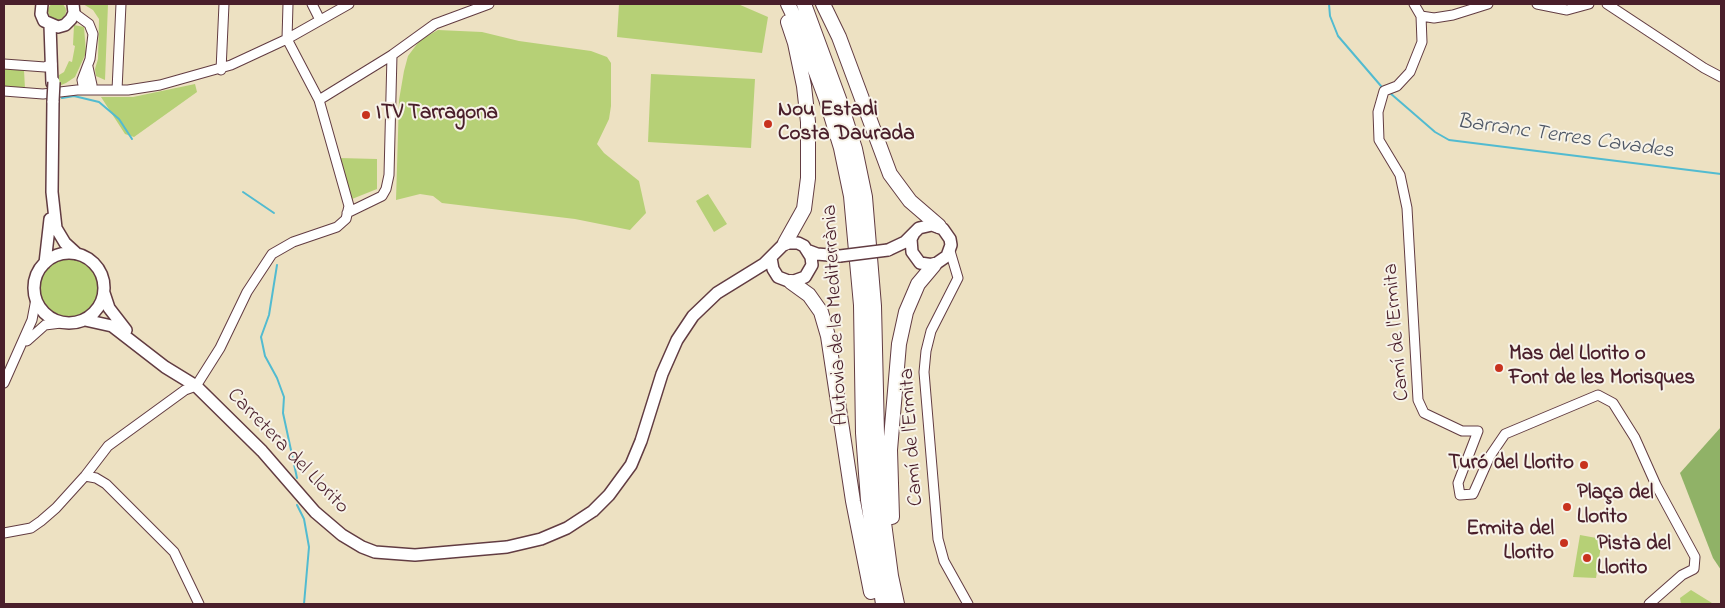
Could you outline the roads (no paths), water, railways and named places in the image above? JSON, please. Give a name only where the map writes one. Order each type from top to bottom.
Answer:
[{"type":"highway","points":[[782,4],[795,42],[804,86],[808,122],[808,198],[800,220],[785,243]]},
{"type":"highway","name":"Autovia de la Mediterrània","points":[[788,4],[799,27],[826,99],[841,148],[851,196],[861,306],[863,433],[868,500],[883,604]]},
{"type":"highway","name":"Autovia de la Mediterrània","points":[[804,4],[855,149],[865,197],[874,306],[877,434],[881,500],[891,576],[898,604]]},
{"type":"highway","points":[[823,4],[839,37],[890,174],[910,201],[939,226]]},
{"type":"highway","points":[[898,604],[890,500],[890,450],[894,390],[906,312],[918,284],[943,259]]},
{"type":"highway","points":[[791,282],[809,295],[821,312],[828,336],[853,501],[874,604]]},
{"type":"main road","points":[[42,4],[42,17],[50,25],[63,26]]},
{"type":"main road","points":[[53,82],[63,26],[71,19],[74,9]]},
{"type":"main road","points":[[50,25],[53,82],[52,192],[45,263],[37,275],[34,287],[36,299],[45,314],[61,323],[73,323],[85,320],[94,312],[104,293],[102,278],[97,267],[88,259],[77,254],[65,243],[56,228],[52,192]]},
{"type":"main road","points":[[808,251],[836,256],[888,250],[900,252],[927,265],[943,259],[950,239],[939,226],[925,225],[905,242],[888,250]]},
{"type":"main road","points":[[914,234],[910,246],[915,258]]},
{"type":"main road","points":[[810,272],[812,258],[808,251],[798,243],[785,243],[771,258],[772,269],[778,277],[791,282],[799,281],[836,256]]},
{"type":"main road","points":[[45,263],[65,254],[77,254]]},
{"type":"main road","name":"Carretera del Llorito","points":[[85,320],[112,326],[196,386],[262,451],[316,512],[342,535],[362,547],[383,553],[415,555],[506,547],[541,539],[567,528],[593,511],[609,495],[630,464],[649,420],[670,355],[684,328],[716,293],[771,258]]},
{"type":"main road","name":"Carretera del Llorito","points":[[743,277],[758,273],[778,277]]},
{"type":"main road","name":"Carretera del Llorito","points":[[104,293],[112,314],[150,354]]},
{"type":"street","points":[[117,90],[121,4]]},
{"type":"street","points":[[221,70],[224,4]]},
{"type":"street","points":[[4,534],[31,528],[41,521],[56,508],[85,476],[108,446],[185,390],[196,386],[220,348],[247,292],[272,254],[293,242],[337,227],[346,219],[349,206],[319,100],[287,39],[288,4]]},
{"type":"street","points":[[312,4],[320,20]]},
{"type":"street","points":[[4,91],[43,94],[88,88],[117,90],[160,85],[221,70],[287,39],[350,4]]},
{"type":"street","points":[[319,100],[392,55],[435,24],[490,4]]},
{"type":"street","name":"Camí de l'Ermita","points":[[1414,4],[1421,16],[1422,42],[1410,72],[1397,86],[1384,91],[1378,112],[1379,140],[1400,176],[1406,208],[1418,400],[1424,413],[1462,432],[1478,431],[1458,483],[1460,495],[1473,494],[1490,456],[1505,434],[1598,395],[1614,403],[1635,438],[1656,485],[1695,557],[1694,569],[1682,574],[1649,604]]},
{"type":"street","points":[[1421,16],[1434,18],[1453,15],[1488,4]]},
{"type":"street","points":[[1536,4],[1567,10],[1589,4]]},
{"type":"street","points":[[1607,4],[1704,68],[1721,77]]},
{"type":"street","points":[[74,9],[91,29],[93,41],[88,66],[82,80],[88,88]]},
{"type":"street","points":[[348,213],[382,196],[386,189],[389,175],[392,55]]},
{"type":"street","points":[[4,64],[45,67],[52,64]]},
{"type":"street","name":"Camí de l'Ermita","points":[[943,259],[956,269],[958,278],[931,331],[924,372],[938,539],[944,561],[968,604]]},
{"type":"street","points":[[4,383],[34,316],[36,299]]},
{"type":"street","points":[[10,369],[29,338],[45,325],[61,323]]},
{"type":"street","points":[[4,393],[29,338]]},
{"type":"street","points":[[85,476],[96,478],[106,484],[174,552],[199,604]]},
{"type":"waterway","name":"Barranc Terres Cavades","points":[[1329,4],[1330,16],[1338,36],[1381,86]]},
{"type":"waterway","name":"Barranc Terres Cavades","points":[[1390,93],[1435,132],[1449,140],[1721,174]]},
{"type":"waterway","points":[[62,98],[74,96],[99,102],[119,119],[132,139]]},
{"type":"waterway","points":[[243,192],[274,213]]},
{"type":"waterway","points":[[277,265],[269,315],[261,337],[265,356],[277,378],[284,397],[283,413],[297,478]]},
{"type":"waterway","points":[[297,505],[304,519],[309,547],[304,604]]},
{"type":"place","name":"ITV Tarragona","points":[[366,115]]},
{"type":"place","name":"Nou Estadi Costa Daurada","points":[[768,124]]},
{"type":"place","name":"Mas del Llorito o Font de les Morisques","points":[[1499,368]]},
{"type":"place","name":"Turó del Llorito","points":[[1584,465]]},
{"type":"place","name":"Plaça del Llorito","points":[[1567,507]]},
{"type":"place","name":"Ermita del Llorito","points":[[1564,543]]},
{"type":"place","name":"Pista del Llorito","points":[[1587,558]]}]
